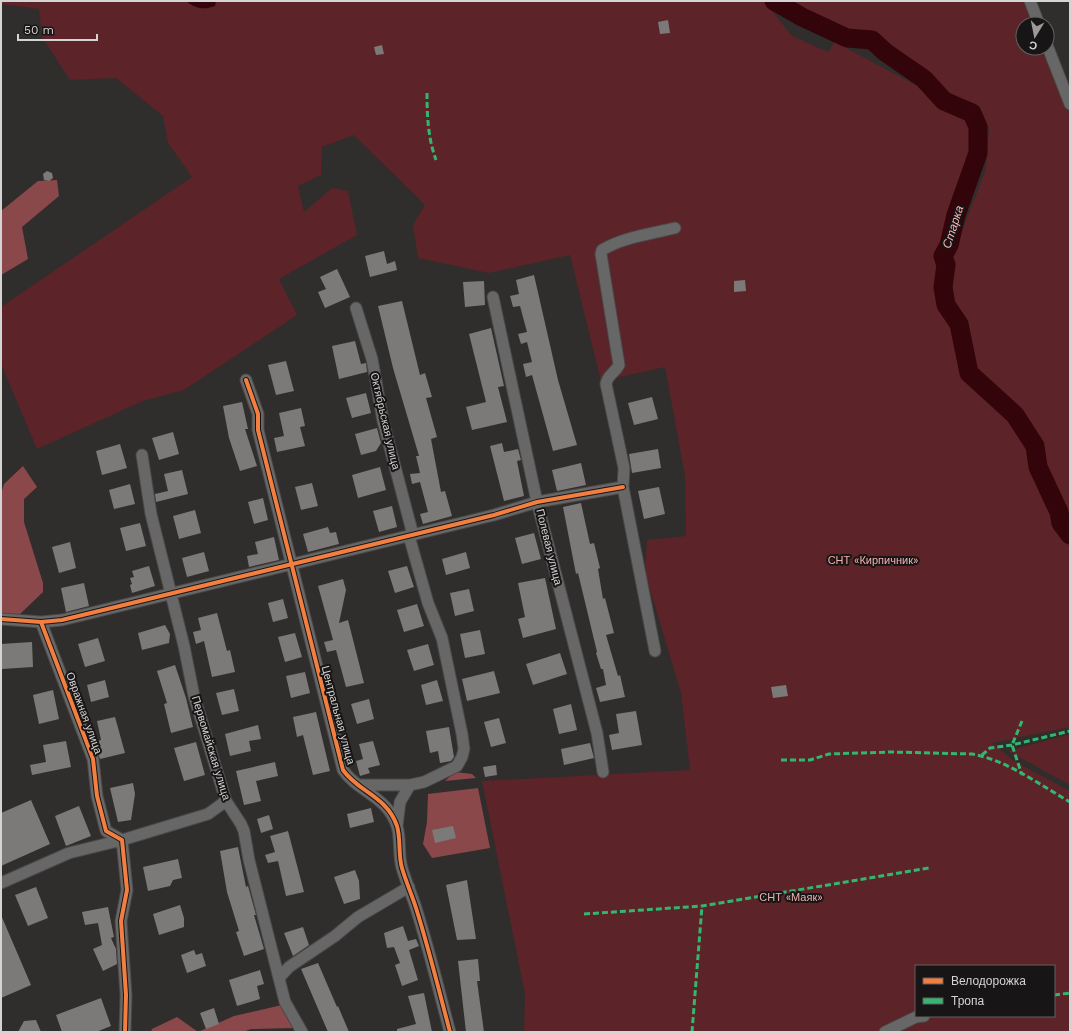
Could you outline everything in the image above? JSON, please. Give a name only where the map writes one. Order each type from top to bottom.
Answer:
[{"type":"street","points":[[1030,1],[1036,16]]},
{"type":"street","points":[[1051,56],[1070,104]]},
{"type":"street","points":[[655,651],[623,487],[624,468],[606,384],[606,379],[617,369],[619,365],[602,250],[634,237],[675,228]]},
{"type":"street","name":"Полевая улица","points":[[493,297],[538,502],[597,733],[603,772]]},
{"type":"street","name":"Октябрьская улица","points":[[356,308],[372,360],[383,421],[428,602],[442,638],[464,749],[462,757],[456,766],[424,782],[410,785]]},
{"type":"street","name":"Центральная улица","points":[[246,380],[258,414],[258,430],[290,565],[342,770],[356,785],[377,798],[386,808],[397,826],[402,867],[416,907],[450,1032]]},
{"type":"street","name":"Первомайская улица","points":[[142,456],[151,514],[184,646],[194,696],[226,801],[244,831],[249,860],[285,1002],[302,1032]]},
{"type":"street","points":[[1,619],[41,622],[62,620],[290,565],[538,502],[623,487]]},
{"type":"street","name":"Овражная улица","points":[[41,622],[92,759],[97,796],[106,831],[122,840]]},
{"type":"street","points":[[356,785],[410,785]]},
{"type":"street","points":[[397,826],[400,802],[410,785]]},
{"type":"street","points":[[1,883],[68,853],[122,840],[208,814],[226,801]]},
{"type":"street","points":[[122,840],[127,884],[121,921],[126,995],[125,1032]]},
{"type":"street","points":[[279,978],[294,964],[335,936],[358,917],[409,887]]},
{"type":"street","points":[[885,1032],[916,1017]]},
{"type":"green space","name":"СНТ «Кирпичник»","points":[[1,1],[764,1],[792,36],[828,52],[835,42],[923,89],[924,79],[944,101],[972,113],[978,127],[978,153],[956,215],[949,245],[943,256],[946,265],[943,287],[946,305],[959,324],[969,373],[1015,415],[1035,446],[1038,467],[1059,512],[1061,523],[1070,535],[1070,727],[992,743],[1014,761],[1070,791],[1070,1032],[524,1032],[525,994],[482,781],[690,770],[681,693],[645,573],[647,540],[686,536],[685,476],[665,367],[601,381],[570,255],[489,273],[418,258],[413,225],[425,205],[354,135],[322,147],[321,175],[298,186],[304,212],[332,188],[348,191],[357,235],[279,279],[297,315],[184,390],[143,401],[37,449],[1,364],[1,307],[192,177],[168,143],[163,116],[116,78],[70,80],[42,37],[39,9],[1,4]]},
{"type":"green space","points":[[789,1],[1025,1],[1031,16],[1015,16],[1015,56],[1047,56],[1070,114],[1070,531],[1064,523],[1061,510],[1040,466],[1038,446],[1016,412],[971,372],[961,324],[948,304],[945,287],[948,267],[986,169],[989,127],[967,104],[905,62],[875,35],[848,33]]},
{"type":"green space","points":[[1070,734],[1070,785],[1008,751]]},
{"type":"shaded area","points":[[186,1],[216,1],[215,6],[203,8],[193,6]]},
{"type":"shaded area","points":[[57,180],[59,196],[22,227],[28,259],[1,275],[1,211],[38,181]]},
{"type":"shaded area","points":[[23,466],[37,487],[24,499],[24,522],[43,583],[43,592],[18,616],[1,613],[1,494],[4,484]]},
{"type":"shaded area","points":[[455,772],[472,774],[476,778],[445,781]]},
{"type":"shaded area","points":[[478,788],[490,848],[432,858],[423,844],[427,822],[428,794]]},
{"type":"shaded area","points":[[282,1005],[295,1028],[251,1029],[243,1032],[198,1032],[234,1016]]},
{"type":"shaded area","points":[[177,1017],[198,1032],[151,1032],[152,1029]]},
{"type":"building","points":[[668,20],[670,33],[660,34],[658,22]]},
{"type":"building","points":[[382,45],[384,54],[376,55],[374,47]]},
{"type":"building","points":[[47,171],[52,173],[53,178],[49,181],[44,180],[43,174]]},
{"type":"building","points":[[384,251],[387,264],[395,261],[397,270],[370,277],[365,256]]},
{"type":"building","points":[[337,269],[350,297],[325,308],[318,292],[326,289],[320,277]]},
{"type":"building","points":[[534,275],[558,380],[577,445],[553,451],[532,375],[526,377],[523,364],[532,362],[527,342],[521,344],[518,334],[527,332],[520,306],[513,307],[510,296],[519,294],[516,280]]},
{"type":"building","points":[[745,280],[746,291],[734,292],[734,281]]},
{"type":"building","points":[[484,281],[485,305],[465,307],[463,282]]},
{"type":"building","points":[[402,301],[420,375],[425,373],[432,397],[426,398],[437,437],[431,439],[441,492],[445,491],[452,516],[423,524],[420,514],[428,512],[420,482],[412,484],[410,474],[420,473],[416,456],[419,456],[393,368],[378,306]]},
{"type":"building","points":[[491,328],[504,386],[498,387],[507,422],[472,430],[466,407],[486,402],[469,334]]},
{"type":"building","points":[[355,341],[361,364],[366,363],[367,372],[339,379],[332,346]]},
{"type":"building","points":[[286,361],[294,391],[276,395],[268,365]]},
{"type":"building","points":[[366,393],[371,413],[352,418],[346,398]]},
{"type":"building","points":[[652,397],[658,419],[634,425],[628,403]]},
{"type":"building","points":[[242,402],[248,429],[245,429],[257,466],[240,471],[229,438],[223,406]]},
{"type":"building","points":[[301,408],[305,426],[300,427],[305,446],[277,452],[274,438],[284,436],[279,413]]},
{"type":"building","points":[[377,428],[381,443],[376,451],[361,455],[355,434]]},
{"type":"building","points":[[173,432],[179,454],[159,460],[152,438]]},
{"type":"building","points":[[502,443],[504,452],[518,449],[521,460],[517,461],[524,496],[504,501],[490,446]]},
{"type":"building","points":[[120,444],[127,468],[102,475],[96,451]]},
{"type":"building","points":[[658,449],[661,468],[632,473],[629,454]]},
{"type":"building","points":[[581,463],[586,485],[557,491],[552,470]]},
{"type":"building","points":[[380,467],[386,490],[358,498],[352,475]]},
{"type":"building","points":[[182,470],[188,494],[156,502],[155,494],[168,491],[164,474]]},
{"type":"building","points":[[312,483],[318,506],[301,510],[295,487]]},
{"type":"building","points":[[130,484],[135,504],[114,509],[109,490]]},
{"type":"building","points":[[659,487],[665,514],[644,519],[638,491]]},
{"type":"building","points":[[263,498],[268,520],[254,524],[248,502]]},
{"type":"building","points":[[581,503],[590,544],[594,543],[600,568],[598,569],[603,599],[605,598],[614,633],[606,635],[618,676],[620,675],[625,697],[600,702],[596,688],[606,685],[603,669],[601,669],[596,653],[578,573],[576,574],[563,507]]},
{"type":"building","points":[[392,506],[397,527],[379,532],[373,511]]},
{"type":"building","points":[[195,510],[201,533],[179,539],[173,516]]},
{"type":"building","points":[[140,523],[146,546],[126,551],[120,528]]},
{"type":"building","points":[[328,527],[330,533],[336,532],[339,544],[308,552],[303,534]]},
{"type":"building","points":[[534,533],[541,559],[522,564],[515,538]]},
{"type":"building","points":[[274,537],[279,560],[249,567],[247,556],[258,554],[255,542]]},
{"type":"building","points":[[70,542],[76,568],[59,573],[52,547]]},
{"type":"building","points":[[204,552],[209,571],[187,577],[182,558]]},
{"type":"building","points":[[466,552],[470,568],[446,575],[442,559]]},
{"type":"building","points":[[149,566],[155,586],[132,593],[130,578],[134,577],[132,571]]},
{"type":"building","points":[[407,566],[414,587],[395,593],[388,571]]},
{"type":"building","points":[[545,578],[556,629],[523,638],[518,619],[525,617],[518,583]]},
{"type":"building","points":[[343,579],[346,590],[339,623],[348,620],[364,683],[346,687],[336,650],[327,652],[324,642],[333,640],[318,586]]},
{"type":"building","points":[[84,583],[89,606],[66,612],[61,588]]},
{"type":"building","points":[[469,589],[474,611],[455,616],[450,593]]},
{"type":"building","points":[[283,599],[288,618],[273,622],[268,603]]},
{"type":"building","points":[[417,604],[424,626],[404,632],[397,610]]},
{"type":"building","points":[[217,613],[227,651],[230,650],[235,672],[212,677],[204,641],[196,644],[193,632],[201,630],[198,618]]},
{"type":"building","points":[[165,625],[170,634],[169,643],[142,650],[138,633]]},
{"type":"building","points":[[480,630],[485,654],[465,658],[460,634]]},
{"type":"building","points":[[295,633],[302,657],[285,662],[278,637]]},
{"type":"building","points":[[98,638],[105,661],[85,667],[78,644]]},
{"type":"building","points":[[32,642],[33,667],[2,669],[1,644]]},
{"type":"building","points":[[428,644],[434,665],[414,671],[407,650]]},
{"type":"building","points":[[560,653],[567,674],[533,685],[526,664]]},
{"type":"building","points":[[175,665],[186,698],[193,727],[171,733],[164,704],[167,703],[157,671]]},
{"type":"building","points":[[494,671],[500,693],[467,701],[462,679]]},
{"type":"building","points":[[305,672],[310,693],[291,698],[286,676]]},
{"type":"building","points":[[105,680],[109,697],[91,702],[87,685]]},
{"type":"building","points":[[437,680],[443,701],[426,705],[421,685]]},
{"type":"building","points":[[786,685],[788,696],[773,698],[771,687]]},
{"type":"building","points":[[234,689],[239,711],[222,715],[216,693]]},
{"type":"building","points":[[53,690],[59,719],[39,724],[33,695]]},
{"type":"building","points":[[369,699],[374,719],[357,724],[351,704]]},
{"type":"building","points":[[571,704],[577,730],[559,734],[553,709]]},
{"type":"building","points":[[636,711],[642,745],[612,750],[609,735],[619,733],[616,714]]},
{"type":"building","points":[[316,712],[330,771],[313,775],[303,735],[297,737],[293,717]]},
{"type":"building","points":[[115,717],[125,753],[100,759],[94,742],[101,740],[97,721]]},
{"type":"building","points":[[499,718],[506,743],[491,747],[484,722]]},
{"type":"building","points":[[258,725],[261,739],[249,741],[251,751],[230,756],[225,734]]},
{"type":"building","points":[[449,727],[454,757],[451,761],[440,763],[438,751],[430,753],[426,731]]},
{"type":"building","points":[[66,741],[71,767],[32,775],[30,765],[46,762],[43,745]]},
{"type":"building","points":[[373,741],[380,765],[368,768],[370,773],[360,776],[356,761],[363,759],[359,744]]},
{"type":"building","points":[[196,742],[205,775],[184,781],[174,748]]},
{"type":"building","points":[[590,743],[594,758],[564,765],[561,749]]},
{"type":"building","points":[[275,762],[278,776],[256,781],[261,801],[244,805],[236,771]]},
{"type":"building","points":[[496,765],[497,775],[485,777],[483,767]]},
{"type":"building","points":[[133,783],[135,794],[131,820],[118,822],[110,788]]},
{"type":"building","points":[[31,800],[50,844],[1,866],[1,813]]},
{"type":"building","points":[[79,806],[91,836],[66,846],[55,816]]},
{"type":"building","points":[[371,808],[374,822],[350,828],[347,814]]},
{"type":"building","points":[[269,815],[273,829],[261,833],[257,819]]},
{"type":"building","points":[[453,826],[456,838],[435,843],[432,830]]},
{"type":"building","points":[[288,831],[304,892],[286,896],[278,861],[268,863],[265,855],[275,852],[270,836]]},
{"type":"building","points":[[238,847],[246,887],[248,886],[256,915],[254,915],[264,949],[244,956],[236,932],[239,931],[227,892],[220,851]]},
{"type":"building","points":[[178,859],[182,878],[173,880],[170,886],[148,891],[143,867]]},
{"type":"building","points":[[355,870],[359,881],[360,899],[344,904],[334,877]]},
{"type":"building","points":[[467,880],[476,939],[457,940],[446,885]]},
{"type":"building","points":[[36,887],[48,918],[28,926],[15,895]]},
{"type":"building","points":[[180,905],[184,918],[184,927],[159,935],[153,914]]},
{"type":"building","points":[[108,907],[114,937],[111,938],[116,949],[117,964],[103,971],[93,949],[102,945],[98,923],[85,925],[82,912]]},
{"type":"building","points":[[1,915],[31,985],[1,998]]},
{"type":"building","points":[[403,926],[408,941],[416,939],[419,946],[409,950],[418,980],[402,986],[395,965],[400,963],[394,947],[387,948],[384,933]]},
{"type":"building","points":[[303,927],[309,945],[293,956],[284,933]]},
{"type":"building","points":[[194,950],[196,955],[202,953],[206,966],[187,973],[181,955]]},
{"type":"building","points":[[478,959],[480,981],[477,981],[484,1032],[466,1032],[458,961]]},
{"type":"building","points":[[318,963],[349,1032],[328,1032],[301,969]]},
{"type":"building","points":[[260,970],[264,984],[257,986],[260,999],[237,1006],[229,980]]},
{"type":"building","points":[[424,993],[432,1032],[397,1032],[397,1029],[416,1024],[408,996]]},
{"type":"building","points":[[101,998],[111,1026],[96,1032],[62,1032],[56,1015]]},
{"type":"building","points":[[214,1008],[219,1024],[206,1029],[200,1013]]},
{"type":"building","points":[[36,1020],[41,1032],[18,1032],[24,1021]]},
{"type":"waterway","name":"Старка","points":[[774,1],[802,17],[847,38],[872,40],[885,52],[924,79],[944,101],[972,113],[978,127],[978,153],[956,215],[949,245],[943,256],[946,265],[943,287],[946,305],[959,324],[969,373],[1015,415],[1035,446],[1038,467],[1059,512],[1061,523],[1070,535]]},
{"type":"marked path","points":[[427,93],[428,127],[436,160]]},
{"type":"marked path","points":[[1022,721],[1012,745],[1022,775]]},
{"type":"marked path","points":[[982,755],[990,748],[1012,745],[1070,731]]},
{"type":"marked path","points":[[781,760],[810,760],[829,754],[891,752],[972,754],[985,757],[1010,767],[1070,802]]},
{"type":"marked path","points":[[584,914],[702,906],[929,868]]},
{"type":"marked path","points":[[692,1032],[702,906]]},
{"type":"marked path","points":[[1055,995],[1070,993]]},
{"type":"cycle path","points":[[246,380],[258,414],[258,430],[343,770],[356,784],[386,808],[397,826],[402,868],[421,923],[450,1032]]},
{"type":"cycle path","points":[[1,619],[41,622],[62,620],[494,515],[537,502],[623,487]]},
{"type":"cycle path","points":[[41,622],[93,759],[97,796],[106,831],[122,840],[127,890],[121,921],[126,995],[125,1032]]},
{"type":"park label","name":"СНТ «Маяк»","points":[[791,897]]}]
